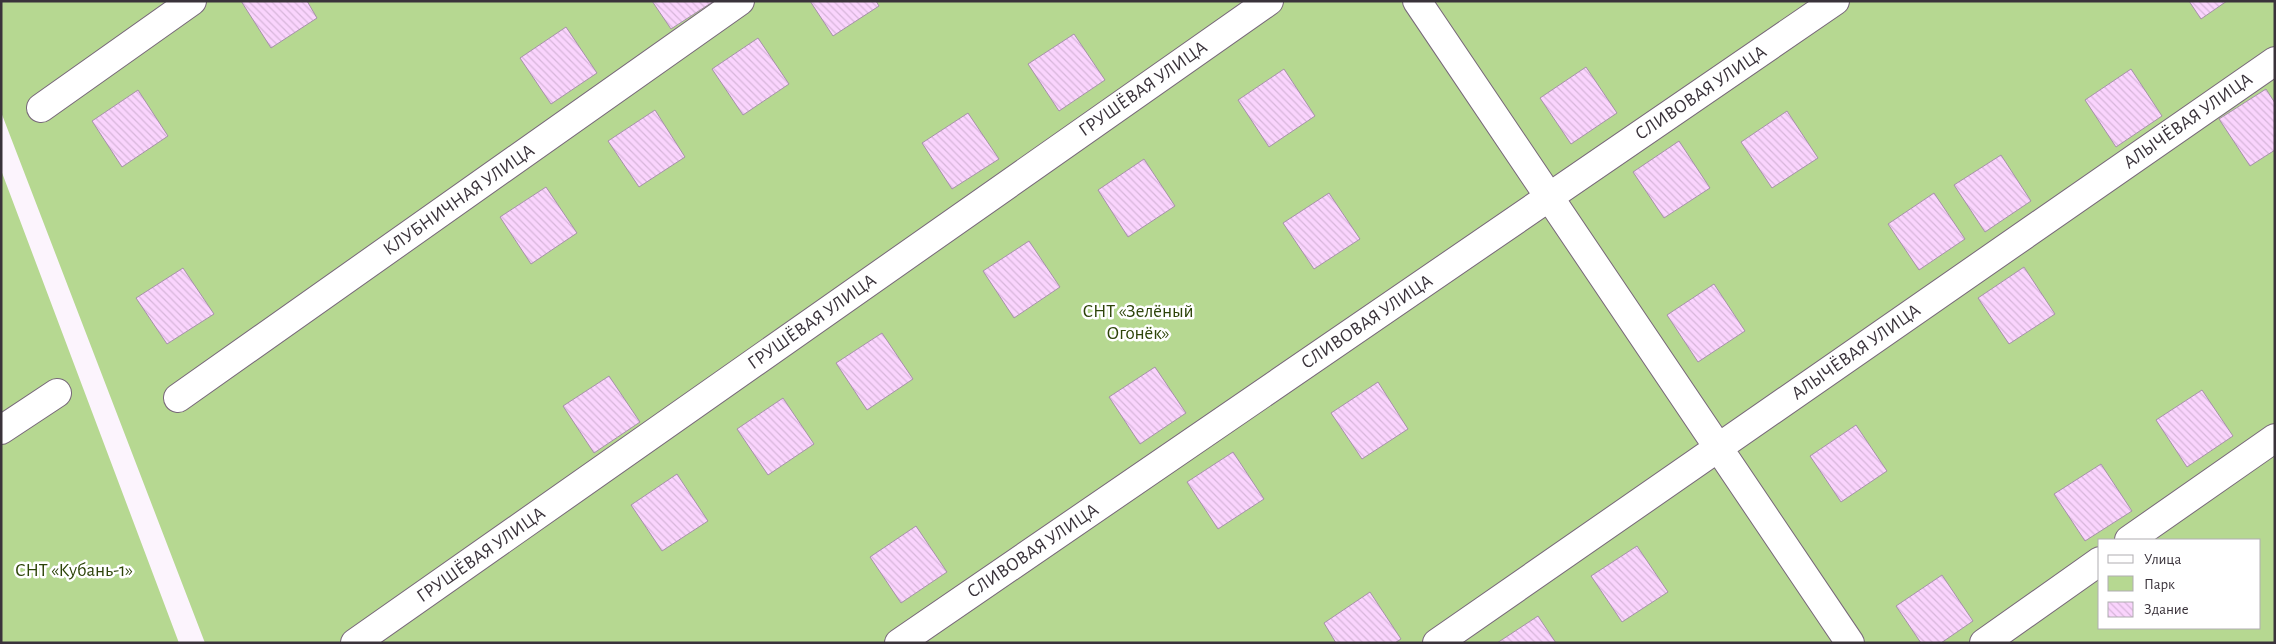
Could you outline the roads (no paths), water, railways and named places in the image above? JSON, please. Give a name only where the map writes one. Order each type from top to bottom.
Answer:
[{"type":"street","points":[[41,108],[192,1]]},
{"type":"street","name":"КЛУБНИЧНАЯ УЛИЦА","points":[[178,398],[740,1]]},
{"type":"street","name":"ГРУШЁВАЯ УЛИЦА","points":[[355,643],[1269,1]]},
{"type":"street","points":[[1417,1],[1850,643]]},
{"type":"street","name":"СЛИВОВАЯ УЛИЦА","points":[[900,643],[1835,1]]},
{"type":"street","name":"АЛЫЧЁВАЯ УЛИЦА","points":[[1437,643],[2275,61]]},
{"type":"street","points":[[1,430],[57,393]]},
{"type":"street","points":[[2130,539],[2275,438]]},
{"type":"street","points":[[1984,643],[2098,562]]},
{"type":"park label","name":"СНТ «Зелёный Огонёк»","points":[[1138,322]]},
{"type":"park label","name":"СНТ «Кубань-1»","points":[[74,570]]}]
